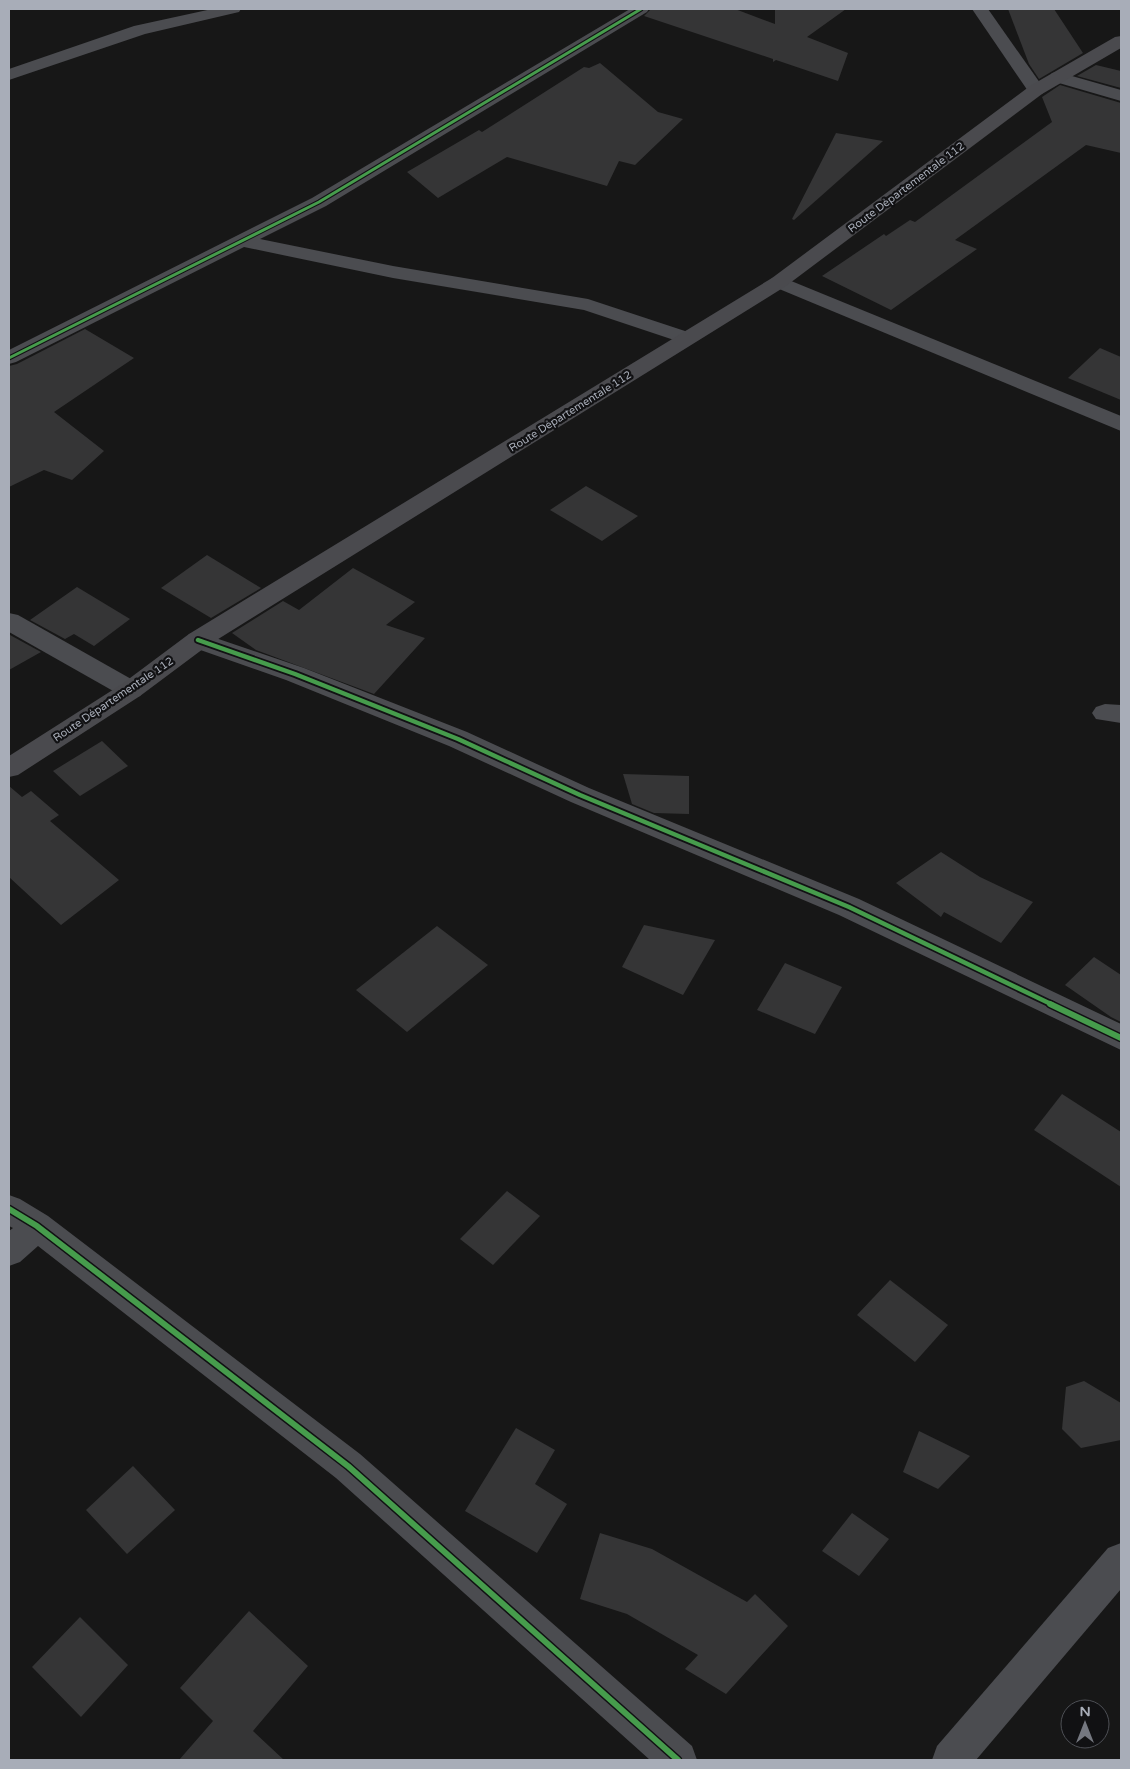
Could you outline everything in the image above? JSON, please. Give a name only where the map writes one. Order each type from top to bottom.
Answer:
[{"type":"main road","name":"Route Départementale 112","points":[[9,768],[131,690],[198,640],[779,282],[1036,90],[1121,41]]},
{"type":"street","points":[[9,75],[140,30],[233,9]]},
{"type":"street","points":[[9,358],[319,202],[641,9]]},
{"type":"street","points":[[980,9],[1036,90]]},
{"type":"street","points":[[1058,77],[1121,96]]},
{"type":"street","points":[[240,241],[393,272],[588,305],[687,338]]},
{"type":"street","points":[[779,282],[1121,424]]},
{"type":"street","points":[[9,620],[131,690]]},
{"type":"street","points":[[198,640],[295,674],[458,739],[580,795],[849,907],[1121,1038]]},
{"type":"street","points":[[9,1252],[23,1217],[348,1466],[678,1760]]},
{"type":"street","points":[[951,1760],[1121,1561]]},
{"type":"building","points":[[651,9],[735,9],[775,24],[775,9],[846,9],[807,37],[848,53],[838,81],[776,60],[773,62],[773,59],[644,16]]},
{"type":"building","points":[[1008,9],[1054,9],[1083,53],[1039,79],[1029,64]]},
{"type":"building","points":[[600,63],[658,112],[683,119],[635,165],[619,161],[607,186],[507,157],[438,198],[407,172],[479,130],[482,132],[584,67],[589,68]]},
{"type":"building","points":[[1096,65],[1121,71],[1121,88],[1077,76]]},
{"type":"building","points":[[1060,85],[1121,103],[1121,153],[1086,145],[955,240],[977,249],[891,310],[822,276],[884,234],[886,236],[910,220],[915,222],[1052,122],[1042,97]]},
{"type":"building","points":[[836,133],[883,141],[794,220],[792,219]]},
{"type":"building","points":[[85,329],[134,358],[54,412],[104,451],[72,480],[44,470],[9,487],[9,366],[17,364]]},
{"type":"building","points":[[1100,348],[1121,357],[1121,400],[1068,378]]},
{"type":"building","points":[[586,486],[638,516],[602,541],[550,510]]},
{"type":"building","points":[[207,555],[261,588],[211,618],[161,588]]},
{"type":"building","points":[[353,568],[415,602],[386,625],[425,638],[374,694],[256,650],[232,633],[283,601],[299,610]]},
{"type":"building","points":[[77,587],[130,619],[94,646],[74,634],[65,639],[30,620]]},
{"type":"building","points":[[10,635],[41,652],[9,670]]},
{"type":"building","points":[[102,741],[128,766],[80,796],[53,771]]},
{"type":"building","points":[[623,774],[689,776],[689,814],[654,813],[632,804]]},
{"type":"building","points":[[9,786],[22,797],[31,791],[59,815],[50,821],[119,880],[61,925],[9,877]]},
{"type":"building","points":[[941,852],[980,877],[1033,902],[1001,943],[944,912],[941,917],[896,883]]},
{"type":"building","points":[[644,925],[715,940],[683,995],[622,967]]},
{"type":"building","points":[[437,926],[488,965],[407,1032],[356,990]]},
{"type":"building","points":[[1094,957],[1121,975],[1121,1022],[1065,985]]},
{"type":"building","points":[[785,963],[842,987],[815,1034],[757,1010]]},
{"type":"building","points":[[1062,1094],[1121,1132],[1121,1187],[1034,1130]]},
{"type":"building","points":[[507,1191],[540,1216],[493,1265],[460,1239]]},
{"type":"building","points":[[890,1280],[948,1325],[915,1362],[857,1315]]},
{"type":"building","points":[[1084,1381],[1121,1403],[1121,1440],[1081,1448],[1062,1429],[1066,1387]]},
{"type":"building","points":[[516,1428],[555,1450],[535,1484],[567,1504],[537,1553],[465,1511]]},
{"type":"building","points":[[919,1431],[970,1456],[938,1489],[903,1472]]},
{"type":"building","points":[[133,1466],[175,1510],[127,1554],[86,1510]]},
{"type":"building","points":[[852,1513],[889,1539],[859,1576],[822,1551]]},
{"type":"building","points":[[600,1533],[652,1549],[747,1602],[755,1594],[788,1626],[726,1694],[685,1669],[698,1655],[627,1614],[580,1599]]},
{"type":"building","points":[[249,1611],[308,1666],[253,1731],[284,1760],[179,1760],[213,1721],[180,1688]]},
{"type":"building","points":[[80,1617],[128,1665],[81,1717],[32,1667]]},
{"type":"cycle path","points":[[9,358],[319,202],[641,9]]},
{"type":"cycle path","points":[[198,640],[295,674],[458,739],[580,795],[849,907],[1121,1038]]},
{"type":"cycle path","points":[[9,1209],[37,1226],[348,1466],[678,1760]]}]
